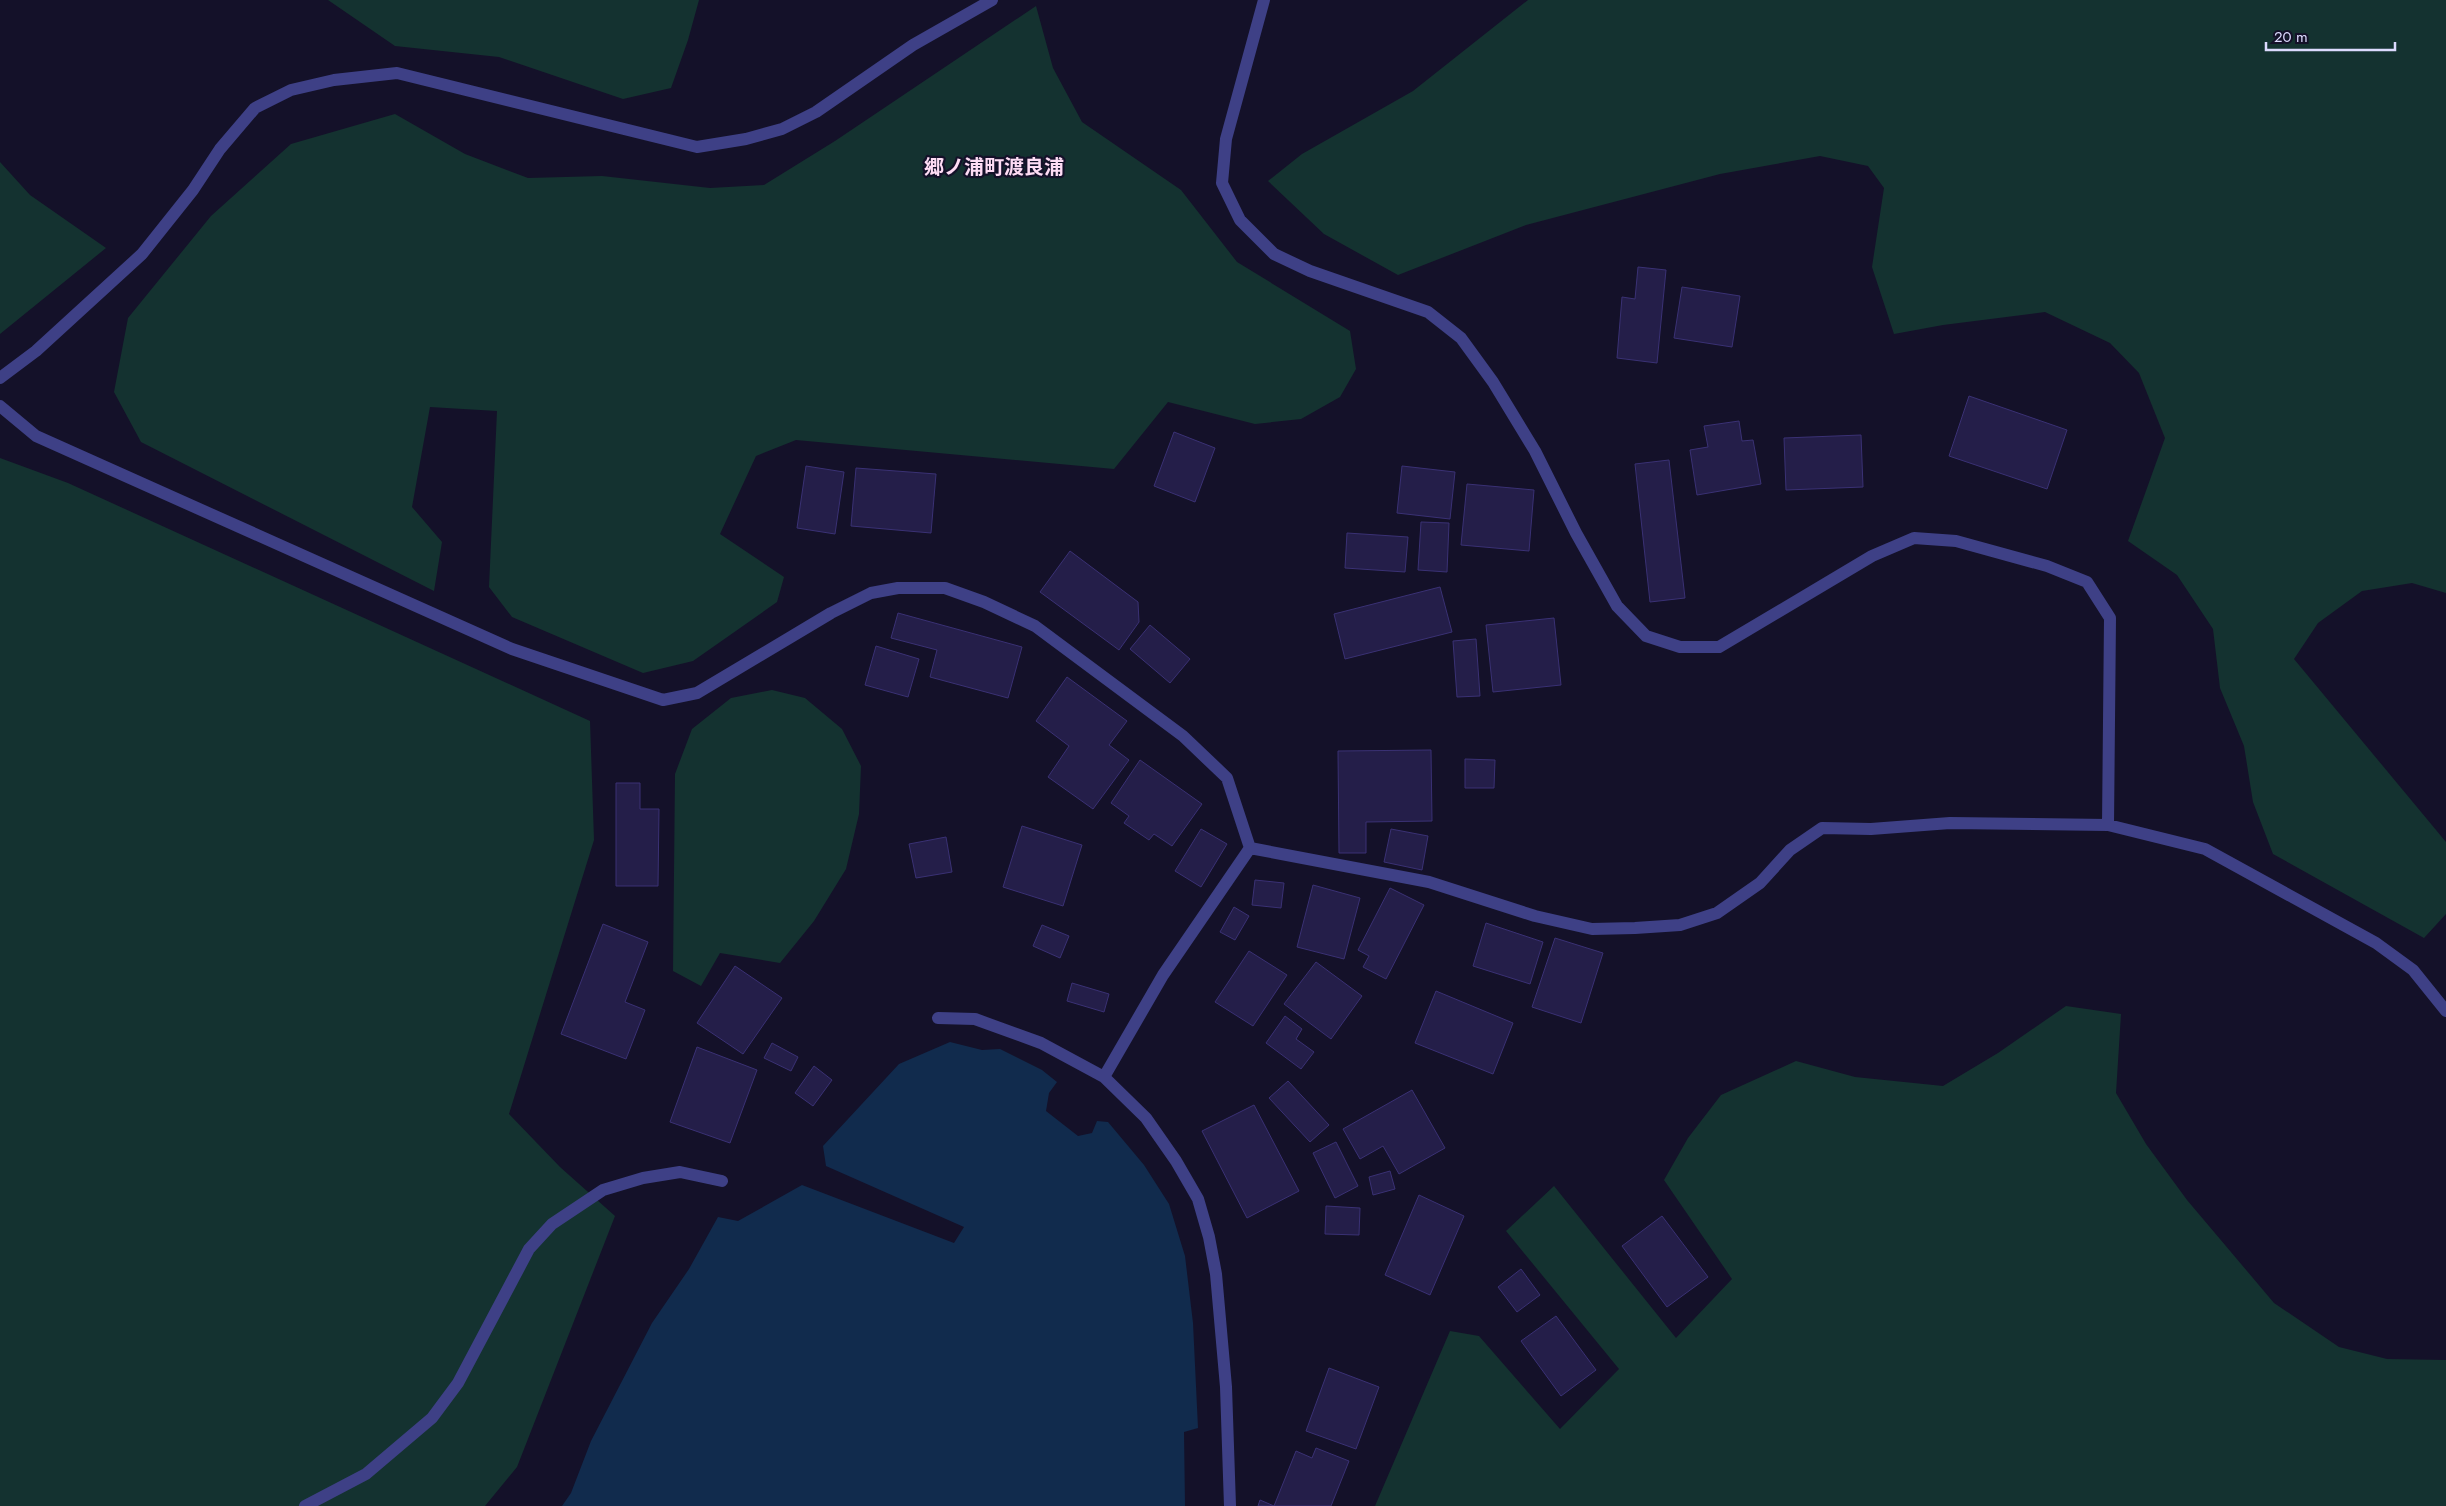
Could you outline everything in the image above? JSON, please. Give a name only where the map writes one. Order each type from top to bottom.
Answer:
[{"type":"street","points":[[0,378],[36,351],[142,254],[193,190],[220,148],[255,108],[291,90],[334,80],[397,73],[697,148],[782,129],[808,116],[913,45],[992,0]]},
{"type":"street","points":[[1264,0],[1226,138],[1222,183],[1240,220],[1274,254],[1310,271],[1428,312],[1461,338],[1493,382],[1535,451],[1576,533],[1616,606],[1646,636],[1680,647],[1719,647],[1872,556],[1914,538],[1956,541],[2047,566],[2087,582],[2110,618],[2108,825]]},
{"type":"street","points":[[0,406],[36,436],[512,649],[663,700],[697,693],[831,613],[871,593],[898,588],[945,588],[984,602],[1035,626],[1183,736],[1227,778],[1250,848]]},
{"type":"street","points":[[1250,848],[1429,882],[1535,916],[1592,929],[1618,929],[1680,925],[1717,913],[1760,884],[1790,850],[1822,828],[1871,829],[1950,823],[2108,825],[2205,849],[2376,944],[2413,970],[2446,1011]]},
{"type":"street","points":[[1104,1077],[1163,975],[1250,848]]},
{"type":"street","points":[[938,1018],[975,1019],[1042,1042],[1104,1077],[1146,1118],[1176,1161],[1198,1199],[1209,1237],[1216,1274],[1226,1387],[1230,1506]]},
{"type":"street","points":[[306,1506],[366,1474],[432,1418],[458,1383],[530,1249],[552,1224],[603,1190],[644,1178],[680,1172],[722,1181]]},
{"type":"green space","points":[[328,0],[699,0],[688,40],[671,88],[623,99],[499,57],[395,46]]},
{"type":"green space","points":[[1528,0],[2446,0],[2446,593],[2412,583],[2362,591],[2318,623],[2294,659],[2446,842],[2446,914],[2424,938],[2273,854],[2253,802],[2244,746],[2220,688],[2213,629],[2177,575],[2128,541],[2165,438],[2139,373],[2110,343],[2045,312],[1943,325],[1894,334],[1872,267],[1884,188],[1868,166],[1820,156],[1720,174],[1526,225],[1398,275],[1324,234],[1268,181],[1302,154],[1413,91]]},
{"type":"green space","points":[[1036,6],[1053,68],[1082,122],[1181,190],[1237,262],[1350,331],[1356,369],[1340,397],[1301,419],[1255,424],[1168,402],[1114,469],[796,440],[756,456],[720,534],[784,577],[777,602],[693,661],[643,673],[512,617],[489,587],[497,411],[430,407],[412,507],[442,542],[434,591],[141,442],[114,392],[128,318],[211,216],[291,144],[395,114],[465,154],[528,178],[602,176],[710,188],[764,185],[835,141]]},
{"type":"green space","points":[[0,162],[30,195],[106,248],[0,334]]},
{"type":"green space","points":[[0,458],[68,483],[590,721],[594,840],[509,1114],[560,1167],[615,1216],[517,1467],[485,1506],[0,1506]]},
{"type":"green space","points":[[772,690],[805,698],[842,729],[861,766],[859,814],[846,869],[814,921],[780,963],[720,953],[701,986],[673,971],[675,774],[692,729],[731,698]]},
{"type":"green space","points":[[2066,1006],[2121,1014],[2116,1093],[2146,1144],[2187,1200],[2274,1303],[2339,1347],[2387,1359],[2446,1360],[2446,1506],[1375,1506],[1450,1331],[1479,1336],[1560,1429],[1619,1369],[1506,1231],[1554,1186],[1676,1338],[1732,1279],[1664,1180],[1688,1138],[1721,1095],[1796,1061],[1855,1077],[1943,1086],[1998,1053]]},
{"type":"water","points":[[950,1042],[982,1050],[1000,1049],[1042,1070],[1057,1082],[1049,1093],[1046,1111],[1078,1136],[1092,1133],[1097,1121],[1108,1122],[1144,1165],[1169,1204],[1185,1256],[1193,1323],[1198,1428],[1184,1432],[1185,1506],[562,1506],[571,1493],[591,1441],[652,1323],[689,1269],[718,1217],[738,1221],[802,1185],[954,1243],[964,1227],[826,1166],[823,1146],[899,1064]]},
{"type":"building","points":[[1638,267],[1666,270],[1657,363],[1617,358],[1622,297],[1635,299]]},
{"type":"building","points":[[1682,287],[1740,296],[1732,347],[1674,338]]},
{"type":"building","points":[[1969,396],[2067,430],[2047,489],[1949,456]]},
{"type":"building","points":[[1739,421],[1742,441],[1753,440],[1761,484],[1697,495],[1690,450],[1708,447],[1704,426]]},
{"type":"building","points":[[1174,432],[1215,448],[1195,502],[1154,486]]},
{"type":"building","points":[[1861,435],[1863,487],[1786,490],[1784,438]]},
{"type":"building","points":[[1669,460],[1685,598],[1650,602],[1635,464]]},
{"type":"building","points":[[806,466],[844,472],[835,534],[797,528]]},
{"type":"building","points":[[1402,466],[1455,472],[1450,519],[1397,513]]},
{"type":"building","points":[[856,468],[936,474],[931,533],[851,526]]},
{"type":"building","points":[[1467,484],[1534,490],[1529,551],[1461,545]]},
{"type":"building","points":[[1421,522],[1449,523],[1447,572],[1418,570]]},
{"type":"building","points":[[1347,533],[1408,537],[1405,572],[1345,568]]},
{"type":"building","points":[[1070,551],[1138,602],[1139,622],[1119,650],[1040,592]]},
{"type":"building","points":[[1440,587],[1452,632],[1345,659],[1334,614]]},
{"type":"building","points":[[898,613],[1022,647],[1008,698],[930,677],[937,650],[891,638]]},
{"type":"building","points":[[1554,618],[1561,685],[1493,692],[1486,625]]},
{"type":"building","points":[[1150,625],[1190,659],[1170,683],[1130,649]]},
{"type":"building","points":[[1476,639],[1480,696],[1457,697],[1453,641]]},
{"type":"building","points":[[876,646],[919,659],[908,697],[865,685]]},
{"type":"building","points":[[1067,677],[1127,721],[1109,745],[1129,760],[1093,809],[1048,777],[1069,746],[1036,721]]},
{"type":"building","points":[[1431,750],[1432,821],[1366,822],[1366,853],[1339,853],[1338,751]]},
{"type":"building","points":[[1465,759],[1495,760],[1494,788],[1465,788]]},
{"type":"building","points":[[1140,760],[1202,804],[1172,846],[1154,834],[1149,840],[1124,823],[1129,816],[1111,803]]},
{"type":"building","points":[[616,783],[640,783],[640,809],[659,809],[658,886],[616,886]]},
{"type":"building","points":[[1022,826],[1082,845],[1063,906],[1003,887]]},
{"type":"building","points":[[1201,829],[1227,844],[1201,887],[1175,871]]},
{"type":"building","points":[[1391,829],[1428,836],[1422,870],[1384,862]]},
{"type":"building","points":[[946,837],[952,872],[916,878],[909,844]]},
{"type":"building","points":[[1255,880],[1284,883],[1281,908],[1252,905]]},
{"type":"building","points":[[1313,885],[1360,898],[1344,959],[1297,947]]},
{"type":"building","points":[[1390,888],[1424,905],[1386,979],[1363,967],[1369,956],[1358,950]]},
{"type":"building","points":[[1234,907],[1249,916],[1235,940],[1220,932]]},
{"type":"building","points":[[1486,923],[1543,942],[1530,984],[1473,966]]},
{"type":"building","points":[[603,924],[648,942],[625,1002],[645,1010],[626,1059],[561,1034]]},
{"type":"building","points":[[1042,925],[1069,936],[1060,958],[1033,946]]},
{"type":"building","points":[[1555,938],[1603,953],[1581,1023],[1532,1007]]},
{"type":"building","points":[[1249,951],[1287,975],[1253,1026],[1215,1002]]},
{"type":"building","points":[[1316,962],[1362,996],[1331,1039],[1284,1004]]},
{"type":"building","points":[[735,966],[782,998],[743,1054],[697,1023]]},
{"type":"building","points":[[1072,983],[1109,994],[1104,1012],[1067,1001]]},
{"type":"building","points":[[1436,991],[1513,1023],[1493,1074],[1415,1043]]},
{"type":"building","points":[[1285,1016],[1302,1029],[1296,1039],[1314,1052],[1301,1069],[1266,1043]]},
{"type":"building","points":[[772,1043],[798,1057],[791,1071],[764,1058]]},
{"type":"building","points":[[697,1047],[757,1070],[730,1143],[670,1122]]},
{"type":"building","points":[[814,1066],[832,1080],[813,1106],[795,1093]]},
{"type":"building","points":[[1288,1081],[1329,1125],[1310,1142],[1269,1098]]},
{"type":"building","points":[[1412,1090],[1445,1148],[1399,1174],[1383,1146],[1360,1159],[1343,1129]]},
{"type":"building","points":[[1254,1105],[1299,1191],[1247,1218],[1202,1131]]},
{"type":"building","points":[[1336,1142],[1358,1186],[1335,1198],[1313,1153]]},
{"type":"building","points":[[1390,1171],[1395,1189],[1373,1195],[1369,1177]]},
{"type":"building","points":[[1419,1195],[1464,1216],[1430,1295],[1385,1275]]},
{"type":"building","points":[[1326,1206],[1360,1208],[1359,1235],[1325,1234]]},
{"type":"building","points":[[1662,1216],[1708,1277],[1667,1307],[1622,1246]]},
{"type":"building","points":[[1521,1269],[1540,1295],[1517,1312],[1498,1287]]},
{"type":"building","points":[[1556,1316],[1596,1370],[1561,1396],[1521,1341]]},
{"type":"building","points":[[1329,1368],[1379,1387],[1356,1449],[1306,1431]]},
{"type":"building","points":[[1316,1448],[1349,1461],[1331,1506],[1274,1506],[1296,1451],[1312,1458]]},
{"type":"building","points":[[1260,1500],[1274,1506],[1258,1506]]},
{"type":"district","name":"郷ノ浦町渡良浦","points":[[994,167]]}]
